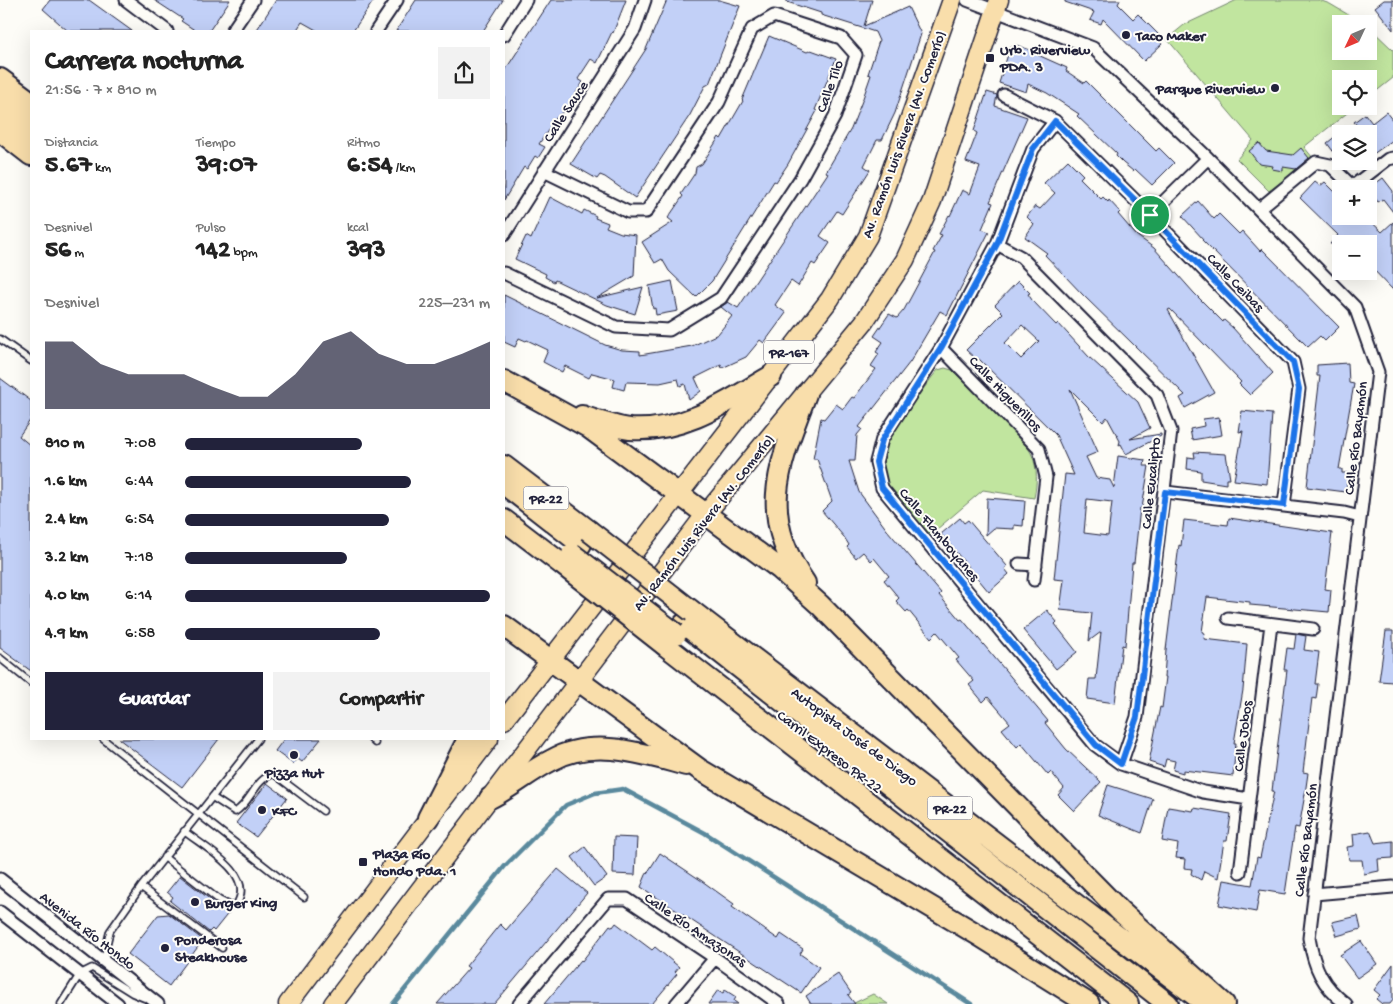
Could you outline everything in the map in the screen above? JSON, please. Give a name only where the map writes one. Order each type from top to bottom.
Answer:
[{"type":"highway","points":[[0,79],[30,101]]},
{"type":"highway","points":[[0,96],[30,119]]},
{"type":"highway","points":[[0,117],[30,136]]},
{"type":"highway","points":[[4,135],[30,155]]},
{"type":"highway","points":[[4,135],[30,165]]},
{"type":"highway","points":[[554,408],[629,428],[665,427],[690,421],[715,409],[771,376]]},
{"type":"highway","points":[[505,382],[588,427],[678,496],[780,569],[820,605],[1120,911],[1224,1004]]},
{"type":"highway","points":[[806,394],[784,452],[778,479],[777,504],[779,525],[786,550],[795,569],[820,605]]},
{"type":"highway","name":"Autopista José de Diego","points":[[505,467],[576,548],[680,629],[1128,1004]]},
{"type":"highway","points":[[505,485],[576,548]]},
{"type":"highway","points":[[505,502],[576,548]]},
{"type":"highway","name":"Autopista José de Diego","points":[[505,520],[576,548],[680,629],[1206,1004]]},
{"type":"highway","points":[[505,627],[699,769],[980,936],[1089,1004]]},
{"type":"highway","name":"Carril Expreso PR-22","points":[[680,629],[997,879],[1091,944],[1168,1004]]},
{"type":"highway","points":[[428,818],[467,740]]},
{"type":"highway","points":[[490,798],[554,759],[569,753],[590,750],[613,749],[636,752],[699,769]]},
{"type":"main road","name":"Av. Ramón Luis Rivera (Av. Comerío)","points":[[505,719],[830,299],[868,236],[952,0]]},
{"type":"main road","name":"Av. Ramón Luis Rivera (Av. Comerío)","points":[[333,1004],[705,515],[864,322],[905,260],[932,200],[997,5]]},
{"type":"main road","points":[[288,1001],[488,740]]},
{"type":"street","points":[[126,0],[166,30]]},
{"type":"street","points":[[233,30],[253,0]]},
{"type":"street","points":[[377,30],[397,0]]},
{"type":"street","points":[[505,33],[526,0]]},
{"type":"street","name":"Calle Sauce","points":[[505,233],[636,29],[645,0]]},
{"type":"street","name":"Calle Río Bayamón","points":[[967,0],[997,5],[1093,48],[1208,158],[1355,307],[1378,372],[1309,938],[1313,962],[1330,992],[1346,1004]]},
{"type":"street","name":"Calle Tilo","points":[[505,272],[616,327],[669,330],[721,298],[800,179],[835,116],[856,55],[841,38],[774,16],[752,29],[719,102],[646,212],[628,212],[544,172]]},
{"type":"street","name":"Calle Ceibas","points":[[1004,95],[1055,121],[1150,215],[1293,362],[1299,389],[1284,505]]},
{"type":"street","name":"Calle Flamboyanes","points":[[1055,121],[1033,149],[997,244],[941,348],[882,440],[876,462],[882,488],[1096,745],[1121,764],[1203,792],[1249,798]]},
{"type":"street","points":[[1150,215],[1208,158]]},
{"type":"street","points":[[1362,180],[1388,159],[1393,158]]},
{"type":"street","points":[[1259,209],[1316,162],[1330,164],[1347,180]]},
{"type":"street","name":"Calle Eucalipto","points":[[997,244],[1021,257],[1157,395],[1170,431],[1165,492],[1137,717],[1121,764]]},
{"type":"street","name":"Calle Higuerillos","points":[[941,348],[1039,449],[1046,477],[1034,580]]},
{"type":"street","points":[[1165,492],[1284,505],[1360,517]]},
{"type":"street","points":[[1019,564],[1036,565]]},
{"type":"street","points":[[1228,618],[1313,629]]},
{"type":"street","name":"Calle Jobos","points":[[1240,872],[1271,624]]},
{"type":"street","name":"Avenida Río Hondo","points":[[0,880],[157,1003]]},
{"type":"street","points":[[1314,894],[1393,887]]},
{"type":"street","name":"Calle Río Amazonas","points":[[519,1004],[608,899],[627,900],[715,958],[778,1004]]},
{"type":"street","points":[[0,912],[118,1004]]},
{"type":"street","points":[[676,1004],[715,958]]},
{"type":"lane","points":[[0,339],[30,360]]},
{"type":"lane","points":[[0,658],[30,682]]},
{"type":"lane","points":[[104,740],[304,897]]},
{"type":"lane","points":[[105,962],[110,931],[184,831],[257,740]]},
{"type":"lane","points":[[212,797],[235,812],[267,775],[274,774],[323,811]]},
{"type":"lane","points":[[164,857],[220,900],[229,905],[236,905],[242,893],[241,882],[235,871],[184,831]]},
{"type":"lane","points":[[141,887],[222,948]]},
{"type":"lane","points":[[61,1004],[80,974],[92,968],[132,994],[157,1003]]},
{"type":"green space","name":"Parque Riverview","points":[[1237,0],[1319,0],[1349,15],[1332,15],[1332,60],[1378,60],[1378,36],[1393,50],[1393,78],[1377,91],[1377,70],[1332,70],[1332,115],[1345,115],[1304,147],[1313,158],[1269,191],[1237,159],[1253,140],[1167,39],[1184,25]]},
{"type":"green space","points":[[945,368],[952,370],[1008,425],[1027,447],[1032,455],[1035,466],[1036,487],[1034,498],[983,490],[929,536],[889,492],[881,473],[888,444],[905,414],[938,370]]},
{"type":"green space","points":[[873,994],[888,1004],[852,1004]]},
{"type":"building","points":[[50,0],[89,0],[131,30],[67,30],[43,9]]},
{"type":"building","points":[[154,0],[230,0],[210,30],[194,30],[181,21],[183,19]]},
{"type":"building","points":[[276,0],[374,0],[354,30],[316,30],[302,22],[297,30],[257,30]]},
{"type":"building","points":[[416,0],[503,0],[484,30],[397,30]]},
{"type":"building","points":[[551,0],[626,0],[613,33],[597,63],[591,59],[578,79],[583,82],[573,98],[576,100],[569,110],[566,109],[556,118],[539,144],[545,147],[538,158],[535,156],[527,169],[524,167],[505,198],[505,70]]},
{"type":"building","points":[[667,0],[719,0],[740,6],[709,84],[705,86],[690,115],[635,198],[605,177],[600,175],[597,179],[571,164],[646,49]]},
{"type":"building","points":[[787,0],[872,0],[864,26],[908,7],[921,34],[895,113],[882,140],[877,140],[864,166],[870,170],[842,214],[837,211],[820,236],[830,243],[815,265],[812,263],[798,286],[791,281],[775,305],[786,313],[764,343],[760,340],[746,357],[722,368],[721,365],[695,378],[701,391],[689,400],[685,384],[680,386],[678,379],[660,383],[626,382],[624,390],[613,387],[615,379],[592,373],[589,378],[565,366],[562,372],[543,362],[548,350],[527,340],[519,338],[515,347],[505,342],[505,295],[605,345],[622,350],[640,351],[640,355],[692,346],[718,334],[732,316],[721,307],[728,302],[738,308],[828,173],[826,172],[851,129],[862,101],[871,75],[868,74],[879,41],[875,32],[787,2]]},
{"type":"building","points":[[1065,0],[1120,0],[1118,4],[1133,19],[1138,14],[1162,38],[1159,41],[1162,44],[1144,61],[1103,19],[1101,24],[1090,20],[1094,12],[1065,2]]},
{"type":"building","points":[[1384,0],[1393,0],[1393,30],[1375,7]]},
{"type":"building","points":[[769,36],[807,52],[811,50],[836,59],[815,110],[817,111],[788,164],[776,182],[774,181],[712,281],[696,297],[669,271],[662,259],[655,263],[642,242],[673,222],[668,218],[683,196],[681,194],[695,173],[696,167],[702,164],[719,137],[721,139],[743,101]]},
{"type":"building","points":[[1016,45],[1039,53],[1038,55],[1067,68],[1066,71],[1084,83],[1086,81],[1156,151],[1159,148],[1174,163],[1152,185],[1135,169],[1133,171],[1123,163],[1116,156],[1117,154],[1077,116],[1079,114],[1047,93],[1028,84],[1026,92],[999,83],[1010,48]]},
{"type":"building","points":[[987,92],[997,95],[995,106],[1027,117],[990,202],[993,203],[982,229],[989,232],[947,315],[940,311],[910,362],[859,427],[862,429],[857,435],[855,461],[849,461],[859,492],[887,530],[941,593],[939,595],[960,620],[962,619],[1048,721],[1045,723],[1066,749],[1101,782],[1074,811],[1058,795],[1064,788],[1051,772],[1048,775],[1021,743],[1017,747],[1002,729],[1010,723],[988,697],[983,702],[969,685],[974,681],[956,660],[959,658],[937,632],[931,638],[908,610],[906,612],[896,601],[899,598],[884,580],[889,576],[874,558],[871,561],[863,552],[856,558],[847,547],[849,545],[844,537],[822,511],[832,501],[817,459],[813,459],[821,418],[824,419],[836,404],[843,409],[876,369],[871,366],[879,354],[876,352],[883,342],[874,336],[889,314],[897,318],[904,310],[935,252],[933,251],[942,235],[939,234],[962,190],[970,194],[980,167],[966,162],[977,133],[974,131]]},
{"type":"building","points":[[1386,112],[1393,121],[1393,140],[1377,151],[1377,125],[1357,125],[1354,122],[1366,115],[1372,123]]},
{"type":"building","points":[[1332,139],[1332,150],[1327,143]]},
{"type":"building","points":[[1259,143],[1266,151],[1293,155],[1301,148],[1309,158],[1296,169],[1283,167],[1283,171],[1272,169],[1273,166],[1259,164],[1249,151]]},
{"type":"building","points":[[1068,160],[1083,175],[1080,178],[1101,199],[1103,197],[1108,202],[1109,200],[1136,235],[1154,248],[1194,293],[1223,322],[1224,320],[1233,328],[1273,373],[1250,395],[1239,384],[1241,382],[1170,309],[1168,310],[1214,392],[1185,408],[1180,398],[1185,395],[1083,295],[1045,255],[1047,253],[1025,237],[1034,224],[1027,217],[1035,206],[1040,209],[1055,193],[1044,183]]},
{"type":"building","points":[[1383,178],[1393,191],[1393,212],[1383,199],[1378,202],[1377,201],[1377,182]]},
{"type":"building","points":[[1315,182],[1320,186],[1325,182],[1332,189],[1332,225],[1375,225],[1382,232],[1393,222],[1393,290],[1377,273],[1377,235],[1338,235],[1300,198]]},
{"type":"building","points":[[550,197],[582,214],[584,210],[596,216],[595,218],[608,223],[606,227],[621,233],[636,235],[634,276],[597,298],[643,287],[635,314],[607,305],[555,280],[554,282],[545,277],[546,274],[515,259],[526,236],[531,239]]},
{"type":"building","points":[[1198,201],[1214,219],[1219,214],[1239,234],[1242,231],[1260,251],[1262,249],[1339,327],[1325,341],[1320,336],[1308,347],[1202,240],[1182,216]]},
{"type":"building","points":[[672,281],[678,311],[656,315],[655,308],[653,309],[649,286]]},
{"type":"building","points":[[1018,281],[1030,293],[1028,294],[1032,300],[1056,325],[1058,323],[1089,357],[1138,402],[1150,428],[1130,439],[1161,434],[1161,436],[1126,454],[1121,444],[1119,445],[1120,441],[1107,417],[1103,422],[1070,389],[1098,452],[1086,457],[1096,478],[1110,480],[1114,488],[1118,456],[1145,460],[1144,466],[1149,466],[1142,508],[1140,508],[1134,563],[1132,563],[1125,646],[1122,645],[1115,703],[1087,699],[1089,679],[1096,679],[1101,632],[1089,641],[1092,613],[1060,610],[1064,580],[1054,579],[1065,474],[1074,475],[1056,435],[979,359],[977,360],[966,350],[1003,313],[995,305]],"holes":[[[1022,325],[1039,341],[1021,359],[1005,343]],[[1087,499],[1112,502],[1108,536],[1084,533]]]},
{"type":"building","points":[[1348,363],[1349,383],[1354,384],[1339,469],[1342,469],[1342,473],[1348,473],[1346,492],[1307,487],[1320,376],[1317,376],[1317,365]]},
{"type":"building","points":[[0,378],[30,400],[30,420],[19,436],[30,445],[30,670],[0,648]]},
{"type":"building","points":[[1242,411],[1272,414],[1267,484],[1234,480],[1243,431],[1239,432]]},
{"type":"building","points":[[1219,417],[1222,435],[1192,440],[1190,429],[1204,426],[1203,419]]},
{"type":"building","points":[[1194,452],[1226,454],[1230,479],[1226,479],[1226,484],[1201,480],[1201,471],[1187,469],[1188,457],[1195,458]]},
{"type":"building","points":[[987,498],[1025,501],[1023,526],[1014,525],[1014,529],[994,528],[986,535]]},
{"type":"building","points":[[960,518],[964,523],[968,520],[1007,566],[1005,569],[1009,574],[989,592],[941,534]]},
{"type":"building","points":[[1229,518],[1332,533],[1325,589],[1331,590],[1329,612],[1250,605],[1250,602],[1207,597],[1202,632],[1205,633],[1204,639],[1247,644],[1243,690],[1234,743],[1236,743],[1233,776],[1183,770],[1183,773],[1173,770],[1175,761],[1166,759],[1164,767],[1149,762],[1160,707],[1162,708],[1166,677],[1164,677],[1166,650],[1179,545],[1181,546],[1184,520],[1228,525]]},
{"type":"building","points":[[1047,610],[1057,622],[1055,624],[1077,652],[1056,669],[1023,630]]},
{"type":"building","points":[[1386,631],[1393,631],[1393,682],[1379,681]]},
{"type":"building","points":[[1296,634],[1306,636],[1304,650],[1319,652],[1315,684],[1318,684],[1316,699],[1312,698],[1303,772],[1308,773],[1305,794],[1299,828],[1295,827],[1285,894],[1260,890],[1256,912],[1219,905],[1224,880],[1252,885],[1257,857],[1260,858],[1274,791],[1272,791],[1287,670],[1284,670],[1287,648],[1294,649]]},
{"type":"building","points":[[120,740],[218,740],[182,787]]},
{"type":"building","name":"Pizza Hut","points":[[283,740],[320,740],[302,762],[298,759],[293,764],[275,751]]},
{"type":"building","name":"KFC","points":[[267,783],[287,798],[256,837],[236,823]]},
{"type":"building","points":[[1108,785],[1153,799],[1142,833],[1098,815]]},
{"type":"building","points":[[1168,807],[1193,811],[1194,808],[1231,814],[1218,878],[1204,871],[1201,880],[1191,874],[1192,869],[1184,868],[1185,859],[1176,858],[1178,844],[1162,841]]},
{"type":"building","points":[[1370,831],[1375,843],[1393,841],[1393,858],[1378,859],[1379,871],[1364,874],[1362,860],[1349,860],[1347,847],[1354,846],[1353,834]]},
{"type":"building","points":[[614,837],[637,838],[635,875],[613,874]]},
{"type":"building","points":[[585,847],[607,877],[594,886],[572,857]]},
{"type":"building","points":[[660,853],[734,904],[732,907],[778,939],[781,934],[803,949],[800,954],[819,967],[801,993],[641,887]]},
{"type":"building","points":[[558,869],[587,893],[494,1004],[437,1004],[469,968],[466,966],[500,924],[506,930]]},
{"type":"building","name":"Burger King","points":[[180,876],[216,904],[230,911],[214,931],[212,929],[209,932],[170,901],[173,897],[167,892]]},
{"type":"building","name":"Ponderosa Steakhouse","points":[[169,914],[203,940],[169,986],[128,954],[158,915]]},
{"type":"building","points":[[1358,916],[1361,929],[1337,936],[1332,922]]},
{"type":"building","points":[[616,923],[652,950],[655,947],[679,967],[675,972],[677,974],[652,1004],[544,1004],[582,961],[610,925],[613,927]]},
{"type":"building","points":[[1361,941],[1377,964],[1357,978],[1340,955]]},
{"type":"building","points":[[1393,964],[1393,1000],[1390,1004],[1382,1004],[1376,999],[1380,995],[1374,990]]},
{"type":"building","points":[[838,974],[851,993],[848,995],[855,1004],[811,1004],[806,996]]},
{"type":"building","points":[[718,990],[723,993],[725,990],[736,997],[734,1001],[738,1004],[708,1004]]},
{"type":"waterway","points":[[393,1004],[505,866],[566,805],[595,793],[623,789],[705,833],[971,1004]]},
{"type":"place","name":"Taco Maker","points":[[1126,35]]},
{"type":"place","name":"Urb. Riverview PDA. 3","points":[[990,58]]},
{"type":"place","name":"Parque Riverview","points":[[1275,88]]},
{"type":"place","name":"Pizza Hut","points":[[294,755]]},
{"type":"place","name":"KFC","points":[[262,810]]},
{"type":"place","name":"Plaza Río Hondo Pda. 1","points":[[363,862]]},
{"type":"place","name":"Burger King","points":[[195,902]]},
{"type":"place","name":"Ponderosa Steakhouse","points":[[165,948]]},
{"type":"route","points":[[1055,121],[1150,215],[1293,362],[1299,389],[1284,505],[1165,492],[1137,717],[1121,764],[1096,745],[882,488],[876,462],[882,440],[941,348],[997,244],[1033,149],[1055,121]]}]
